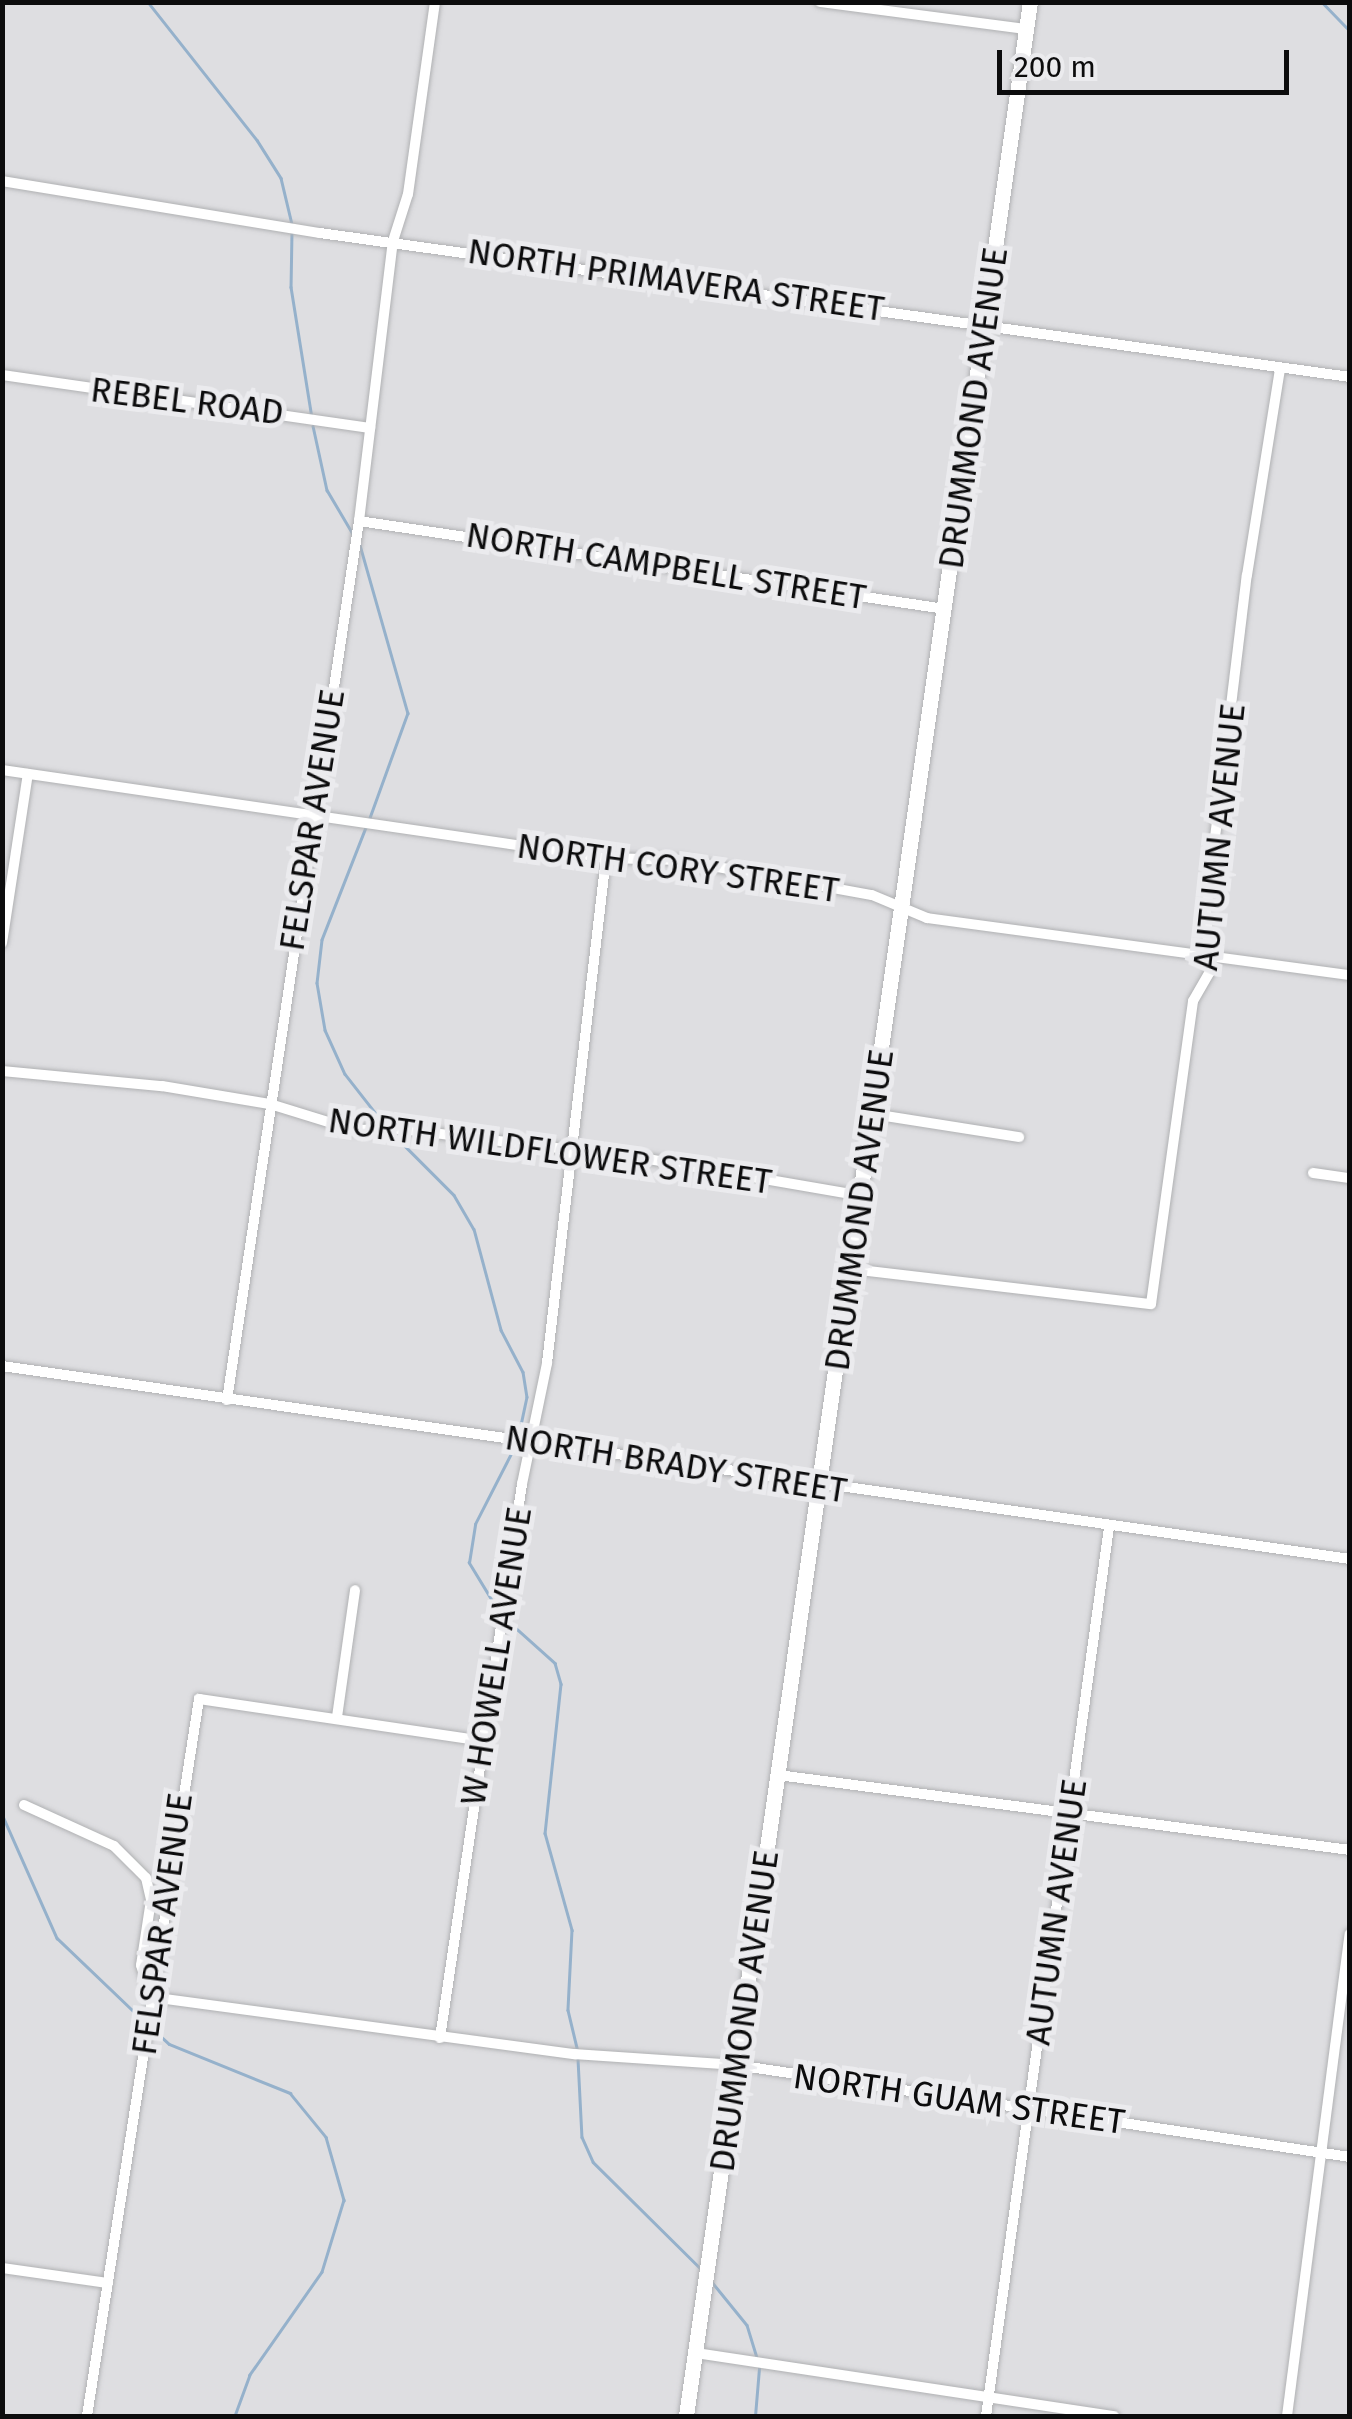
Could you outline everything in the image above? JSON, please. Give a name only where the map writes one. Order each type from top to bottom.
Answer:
[{"type":"street","name":"FELSPAR AVENUE","points":[[227,1400],[359,521],[394,241],[408,194],[435,2]]},
{"type":"street","points":[[820,2],[1026,30]]},
{"type":"street","name":"DRUMMOND AVENUE","points":[[686,2416],[1030,2]]},
{"type":"street","name":"NORTH PRIMAVERA STREET","points":[[2,181],[1350,377]]},
{"type":"street","name":"AUTUMN AVENUE","points":[[852,1269],[1151,1304],[1193,1001],[1212,956],[1206,912],[1280,368]]},
{"type":"street","name":"REBEL ROAD","points":[[2,376],[370,428]]},
{"type":"street","name":"NORTH CAMPBELL STREET","points":[[359,521],[944,609]]},
{"type":"street","name":"NORTH CORY STREET","points":[[2,770],[606,858],[680,860],[902,906],[927,918],[1350,975]]},
{"type":"street","points":[[2,943],[28,774]]},
{"type":"street","name":"W HOWELL AVENUE","points":[[440,2038],[482,1741],[532,1442],[606,858]]},
{"type":"street","name":"NORTH WILDFLOWER STREET","points":[[2,1071],[162,1086],[270,1104],[354,1130],[400,1129],[572,1150],[862,1196]]},
{"type":"street","points":[[873,1114],[1019,1137]]},
{"type":"street","points":[[1313,1173],[1350,1178]]},
{"type":"street","name":"NORTH BRADY STREET","points":[[2,1366],[818,1486],[1350,1559]]},
{"type":"street","name":"AUTUMN AVENUE","points":[[986,2416],[1109,1527]]},
{"type":"street","points":[[355,1590],[337,1718],[482,1741]]},
{"type":"street","name":"FELSPAR AVENUE","points":[[88,2416],[199,1699],[337,1718]]},
{"type":"street","points":[[778,1775],[1350,1850]]},
{"type":"street","points":[[24,1805],[114,1846],[146,1878],[152,1900],[141,1965],[150,1997]]},
{"type":"street","points":[[1287,2416],[1350,1934]]},
{"type":"street","name":"NORTH GUAM STREET","points":[[150,1997],[440,2038],[736,2065],[1350,2157]]},
{"type":"street","points":[[2,2268],[108,2283]]},
{"type":"street","points":[[696,2353],[1114,2416]]},
{"type":"waterway","points":[[148,2],[257,140],[281,178],[292,224]]},
{"type":"waterway","points":[[1322,2],[1350,31]]},
{"type":"waterway","points":[[292,232],[291,287],[312,418]]},
{"type":"waterway","points":[[313,426],[327,490],[353,534]]},
{"type":"waterway","points":[[360,545],[408,713],[370,818]]},
{"type":"waterway","points":[[367,825],[322,940],[317,983],[325,1030],[345,1074],[384,1124]]},
{"type":"waterway","points":[[393,1134],[454,1195],[474,1229],[501,1330],[523,1372],[527,1397],[519,1434]]},
{"type":"waterway","points":[[500,1614],[469,1563],[475,1524],[517,1442]]},
{"type":"waterway","points":[[506,1619],[555,1663],[561,1684],[545,1833],[572,1930],[568,2010],[578,2052]]},
{"type":"waterway","points":[[2,1814],[57,1938],[146,2023]]},
{"type":"waterway","points":[[152,2028],[169,2044],[290,2093],[326,2137],[344,2200],[322,2272],[250,2375],[235,2416]]},
{"type":"waterway","points":[[578,2059],[582,2137],[593,2162],[700,2268]]},
{"type":"waterway","points":[[712,2282],[747,2325],[758,2360]]},
{"type":"waterway","points":[[755,2416],[759,2368]]}]
